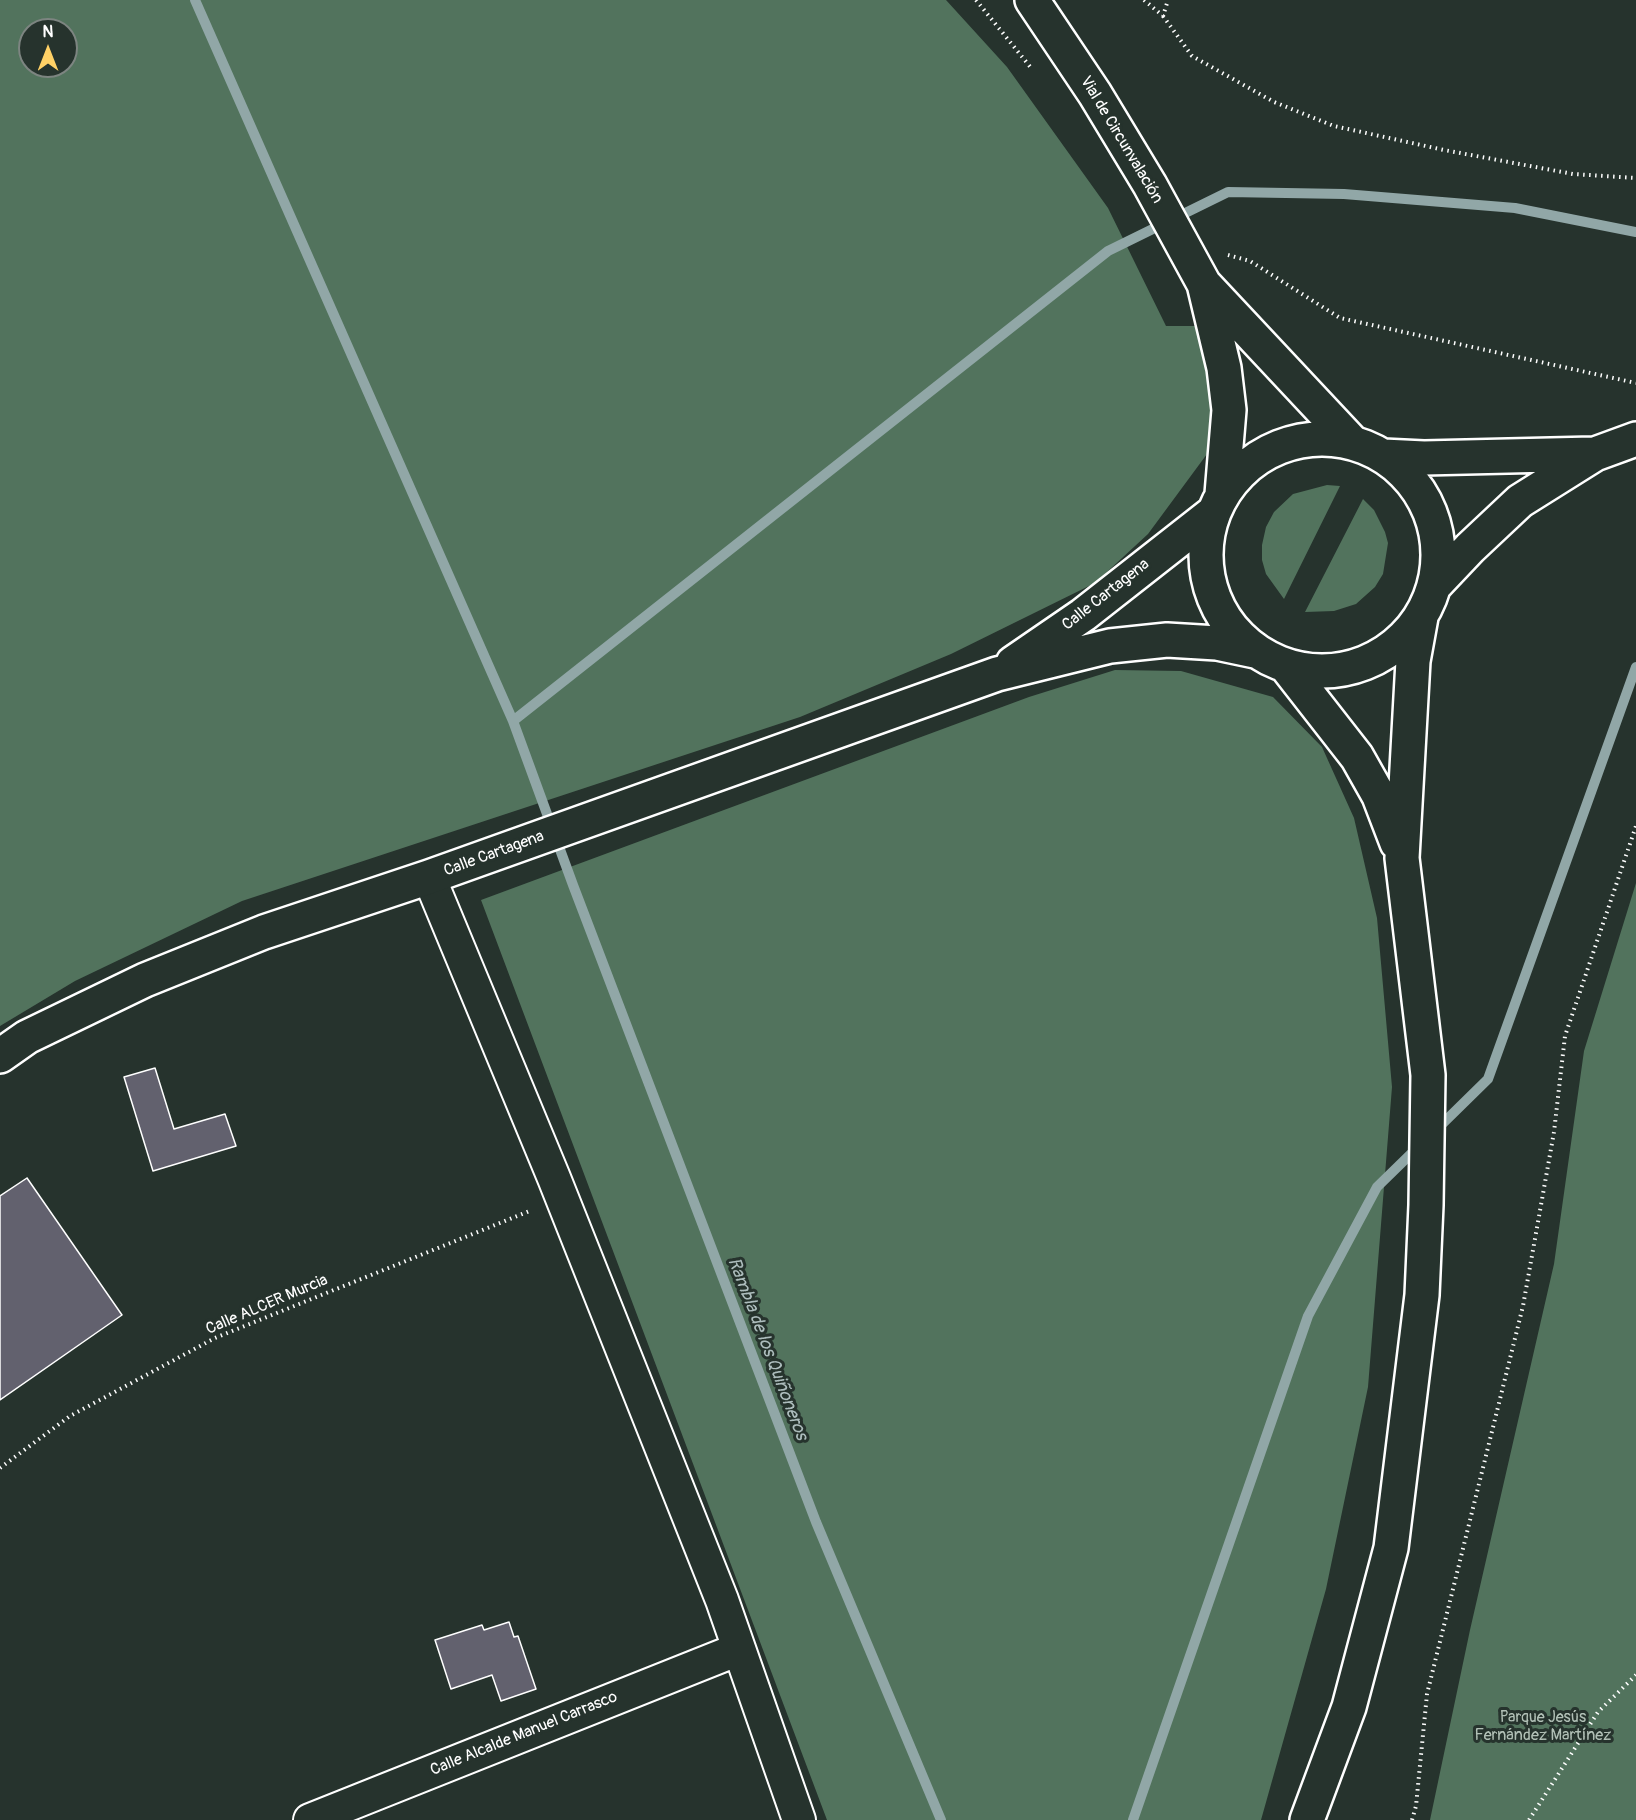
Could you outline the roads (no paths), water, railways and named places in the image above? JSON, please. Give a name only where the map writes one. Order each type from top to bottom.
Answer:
[{"type":"main road","name":"Vial de Circunvalación","points":[[1032,0],[1095,94],[1150,185],[1204,284],[1352,442]]},
{"type":"main road","name":"Vial de Circunvalación","points":[[1204,284],[1224,368],[1229,410],[1218,503],[1205,550],[1210,588],[1228,623],[1255,651]]},
{"type":"main road","name":"Calle Cartagena","points":[[997,674],[1083,615],[1218,503],[1246,466],[1278,447],[1315,439],[1352,442]]},
{"type":"main road","points":[[1435,585],[1520,501],[1595,454],[1636,439]]},
{"type":"main road","points":[[1255,651],[1286,666],[1316,671],[1347,669],[1376,658],[1401,641],[1421,617],[1428,604],[1435,585],[1439,563],[1439,542],[1426,502],[1415,484],[1400,468],[1383,456],[1352,442]]},
{"type":"main road","points":[[1383,456],[1424,458],[1595,454]]},
{"type":"main road","points":[[1307,1820],[1349,1707],[1391,1548],[1422,1294],[1428,1075],[1402,858],[1412,671],[1421,617]]},
{"type":"main road","name":"Calle Cartagena","points":[[0,1056],[27,1037],[145,980],[264,932],[429,878],[997,674],[1110,646],[1167,640],[1217,643],[1255,651]]},
{"type":"main road","points":[[1286,666],[1357,757],[1379,796],[1402,858]]},
{"type":"street","points":[[429,878],[561,1198],[722,1600],[799,1820]]},
{"type":"street","name":"Calle Alcalde Manuel Carrasco","points":[[310,1820],[739,1649]]},
{"type":"waterway","name":"Rambla de los Quiñoneros","points":[[195,0],[513,721],[573,885],[816,1522],[941,1820]]},
{"type":"waterway","points":[[513,721],[1108,251],[1228,192],[1344,194],[1515,208],[1636,232]]},
{"type":"waterway","points":[[1435,1131],[1488,1079],[1636,667]]},
{"type":"waterway","points":[[1133,1820],[1308,1316],[1377,1187],[1419,1146]]},
{"type":"park label","name":"Parque Jesús Fernández Martínez","points":[[1543,1727]]}]
